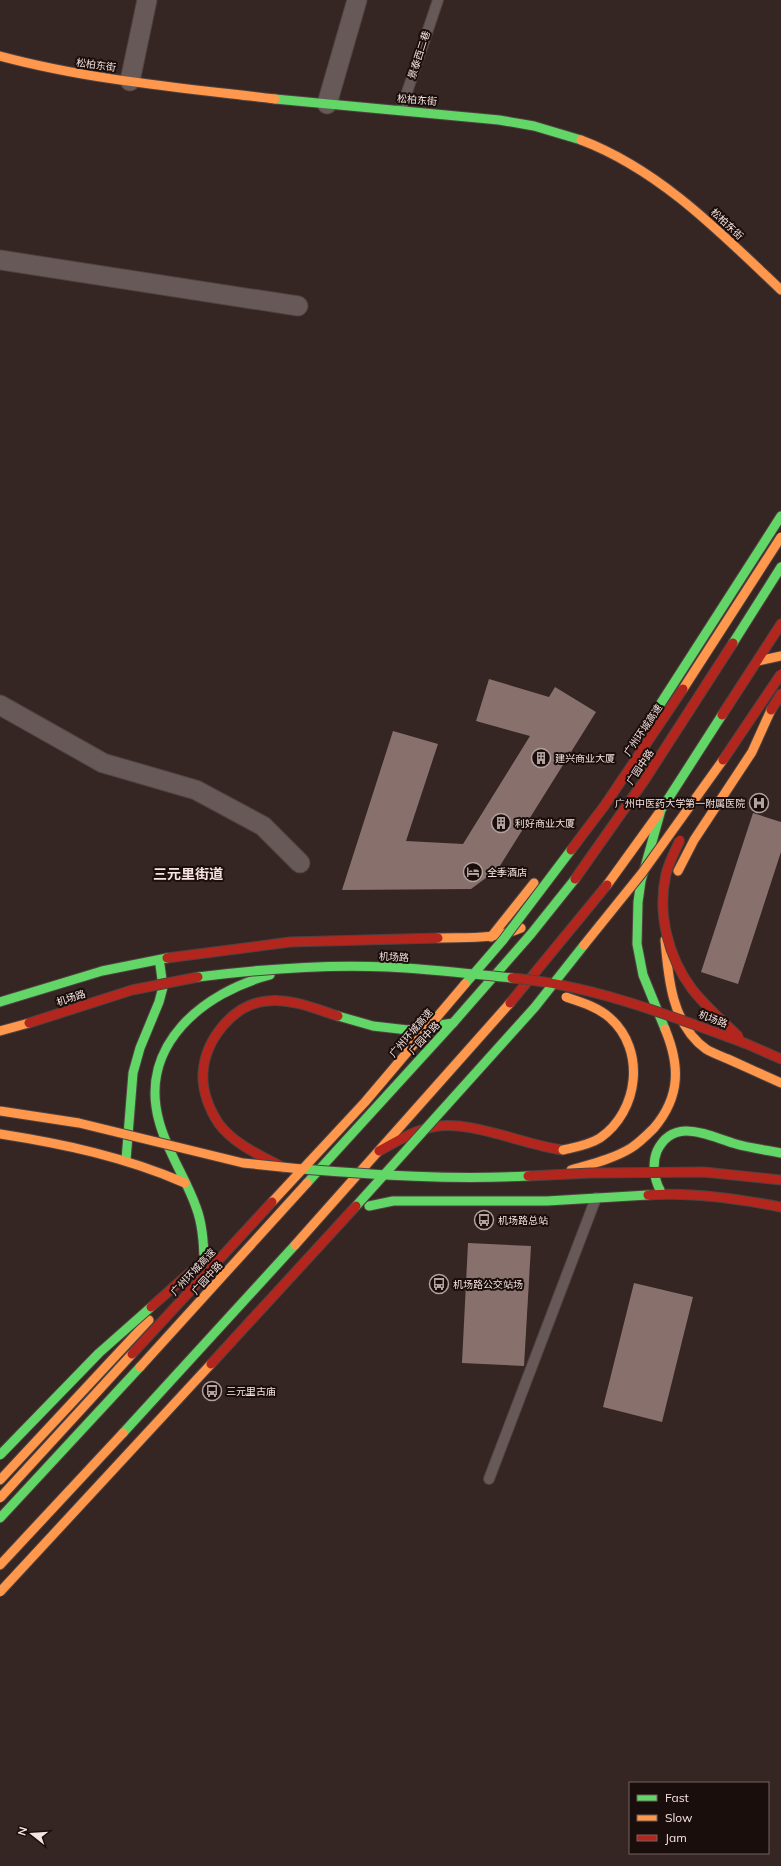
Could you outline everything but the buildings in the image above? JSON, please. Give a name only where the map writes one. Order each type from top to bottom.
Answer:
[{"type":"main road","name":"松柏东街","points":[[0,56],[28,64],[67,72],[130,81],[327,104],[527,123],[558,132],[589,143],[630,164],[663,185],[699,213],[781,290]]},
{"type":"main road","points":[[658,708],[781,516]]},
{"type":"main road","name":"广州环城高速","points":[[0,1498],[282,1194],[365,1102],[503,940],[568,856],[662,722],[781,537]]},
{"type":"main road","points":[[750,615],[764,544]]},
{"type":"main road","name":"广园中路","points":[[0,1518],[90,1422],[453,1023],[555,906],[613,826],[677,730],[781,567]]},
{"type":"main road","points":[[0,1566],[289,1252],[466,1055],[559,946],[596,901],[661,810],[781,624]]},
{"type":"main road","points":[[758,661],[781,656]]},
{"type":"main road","points":[[1,1597],[306,1262],[535,1006],[651,861],[727,755],[781,674]]},
{"type":"main road","points":[[677,730],[678,678]]},
{"type":"main road","points":[[744,747],[781,694]]},
{"type":"main road","points":[[771,710],[749,757],[689,847],[668,904],[665,936],[668,982],[681,1016],[697,1041],[706,1049],[781,1083]]},
{"type":"main road","points":[[713,790],[735,759]]},
{"type":"main road","points":[[515,1178],[584,1167],[622,1154],[632,1148],[653,1129],[669,1107],[675,1085],[676,1066],[670,1038],[643,975],[636,944],[637,909],[641,881],[661,810]]},
{"type":"main road","points":[[682,837],[665,879],[664,926],[670,949],[691,988],[709,1009],[747,1044]]},
{"type":"main road","points":[[491,937],[539,875]]},
{"type":"main road","points":[[0,1002],[102,971],[159,959],[290,942],[491,937],[518,929],[555,906]]},
{"type":"main road","points":[[126,1160],[133,1073],[140,1048],[159,1002],[162,987],[159,959]]},
{"type":"main road","name":"机场路","points":[[0,1031],[132,990],[185,978],[253,970],[334,966],[389,967],[516,978],[562,985],[604,995],[700,1025],[747,1044],[781,1060]]},
{"type":"main road","points":[[176,1327],[204,1264],[205,1244],[194,1202],[162,1134],[157,1115],[156,1083],[158,1069],[172,1037],[189,1017],[206,1002],[234,985],[295,969]]},
{"type":"main road","points":[[379,1151],[414,1133],[432,1127],[441,1126],[474,1130],[538,1148],[563,1150],[593,1142],[610,1129],[627,1106],[634,1081],[632,1061],[626,1043],[617,1026],[610,1018],[582,1002],[516,978]]},
{"type":"main road","points":[[284,1168],[231,1138],[221,1127],[211,1112],[206,1098],[203,1078],[207,1054],[223,1026],[247,1007],[260,1002],[277,1001],[403,1031],[453,1023]]},
{"type":"main road","points":[[0,1111],[79,1123],[237,1162],[284,1168],[436,1178],[515,1178],[591,1173],[704,1172],[781,1180]]},
{"type":"main road","points":[[662,1194],[656,1183],[654,1166],[655,1156],[659,1145],[665,1137],[672,1133],[690,1131],[738,1144],[781,1153]]},
{"type":"main road","points":[[0,1134],[36,1140],[126,1160],[164,1173],[185,1183]]},
{"type":"main road","points":[[0,1455],[99,1353],[282,1194]]},
{"type":"main road","points":[[207,1342],[275,1307],[289,1252],[370,1206],[382,1202],[547,1201],[662,1194],[736,1199],[781,1207]]},
{"type":"main road","points":[[1,1597],[370,1206]]},
{"type":"main road","points":[[0,1480],[38,1438],[204,1264]]},
{"type":"main road","points":[[38,1438],[90,1422]]},
{"type":"main road","points":[[104,1488],[115,1442]]},
{"type":"street","points":[[130,81],[147,0]]},
{"type":"street","points":[[327,104],[357,0]]},
{"type":"street","points":[[0,260],[298,306]]},
{"type":"street","points":[[0,705],[104,763],[196,790],[263,826],[300,863]]},
{"type":"lane","name":"景泰西二巷","points":[[401,110],[438,0]]},
{"type":"lane","points":[[489,1479],[596,1198]]},
{"type":"traffic: fast","points":[[275,99],[499,120],[534,126],[581,140]]},
{"type":"traffic: fast","points":[[661,703],[781,516]]},
{"type":"traffic: fast","points":[[733,643],[781,567]]},
{"type":"traffic: fast","points":[[665,1029],[643,975],[637,944],[638,902],[641,881],[661,810],[722,715]]},
{"type":"traffic: fast","points":[[465,984],[503,940],[571,850]]},
{"type":"traffic: fast","points":[[338,1016],[373,1026],[408,1030],[453,1023],[531,934],[575,879]]},
{"type":"traffic: fast","points":[[356,1206],[535,1007],[584,945]]},
{"type":"traffic: fast","points":[[0,1002],[102,971],[167,958]]},
{"type":"traffic: fast","points":[[126,1160],[133,1073],[140,1048],[159,1002],[163,987],[160,965]]},
{"type":"traffic: fast","points":[[198,977],[293,968],[364,966],[419,969],[512,978]]},
{"type":"traffic: fast","points":[[204,1264],[203,1235],[198,1214],[192,1196],[162,1132],[159,1121],[155,1094],[158,1069],[167,1046],[182,1026],[200,1009],[222,994],[245,983],[270,975]]},
{"type":"traffic: fast","points":[[307,1183],[453,1023]]},
{"type":"traffic: fast","points":[[660,1190],[654,1171],[655,1156],[664,1140],[673,1134],[682,1131],[703,1133],[741,1145],[781,1153]]},
{"type":"traffic: fast","points":[[301,1169],[386,1175],[443,1177],[528,1176]]},
{"type":"traffic: fast","points":[[369,1206],[393,1201],[547,1201],[648,1195]]},
{"type":"traffic: fast","points":[[123,1433],[295,1245]]},
{"type":"traffic: fast","points":[[0,1455],[99,1353],[151,1307]]},
{"type":"traffic: fast","points":[[0,1518],[140,1367]]},
{"type":"traffic: slow","points":[[0,56],[102,77],[171,87],[275,99]]},
{"type":"traffic: slow","points":[[581,140],[610,153],[637,168],[663,186],[712,225],[781,290]]},
{"type":"traffic: slow","points":[[683,689],[781,537]]},
{"type":"traffic: slow","points":[[758,661],[781,656]]},
{"type":"traffic: slow","points":[[678,871],[694,840],[752,752],[771,710]]},
{"type":"traffic: slow","points":[[584,945],[642,873],[723,760]]},
{"type":"traffic: slow","points":[[607,885],[659,813]]},
{"type":"traffic: slow","points":[[491,937],[534,883]]},
{"type":"traffic: slow","points":[[438,938],[470,938],[490,936],[511,932],[521,928]]},
{"type":"traffic: slow","points":[[665,940],[670,984],[674,999],[679,1014],[695,1039],[711,1052],[781,1083]]},
{"type":"traffic: slow","points":[[272,1202],[365,1102],[465,984]]},
{"type":"traffic: slow","points":[[563,1150],[582,1146],[596,1140],[613,1126],[623,1112],[630,1097],[633,1080],[633,1063],[629,1046],[622,1031],[605,1014],[589,1005],[566,997]]},
{"type":"traffic: slow","points":[[295,1245],[510,1003]]},
{"type":"traffic: slow","points":[[0,1031],[29,1023]]},
{"type":"traffic: slow","points":[[571,1170],[609,1158],[631,1148],[654,1128],[663,1116],[669,1104],[675,1080],[673,1055],[665,1029]]},
{"type":"traffic: slow","points":[[0,1111],[79,1123],[243,1163],[301,1169]]},
{"type":"traffic: slow","points":[[0,1134],[94,1152],[140,1166],[185,1183]]},
{"type":"traffic: slow","points":[[140,1367],[307,1183]]},
{"type":"traffic: slow","points":[[0,1480],[149,1320]]},
{"type":"traffic: slow","points":[[0,1498],[132,1354]]},
{"type":"traffic: slow","points":[[0,1592],[211,1364]]},
{"type":"traffic: slow","points":[[0,1565],[123,1433]]},
{"type":"traffic: jam","points":[[722,715],[781,624]]},
{"type":"traffic: jam","points":[[575,879],[644,781],[733,643]]},
{"type":"traffic: jam","points":[[723,760],[781,674]]},
{"type":"traffic: jam","points":[[571,850],[605,805],[683,689]]},
{"type":"traffic: jam","points":[[771,710],[781,694]]},
{"type":"traffic: jam","points":[[680,840],[667,870],[664,889],[664,919],[671,949],[684,976],[697,996],[739,1037]]},
{"type":"traffic: jam","points":[[510,1003],[607,885]]},
{"type":"traffic: jam","points":[[167,958],[290,942],[438,938]]},
{"type":"traffic: jam","points":[[29,1023],[132,990],[198,977]]},
{"type":"traffic: jam","points":[[512,978],[572,987],[631,1003],[747,1044]]},
{"type":"traffic: jam","points":[[284,1168],[241,1144],[219,1124],[209,1106],[203,1079],[205,1061],[209,1048],[215,1037],[232,1016],[243,1009],[267,1001],[285,1001],[338,1016]]},
{"type":"traffic: jam","points":[[747,1044],[781,1059]]},
{"type":"traffic: jam","points":[[379,1151],[418,1131],[447,1125],[480,1129],[563,1150]]},
{"type":"traffic: jam","points":[[528,1176],[591,1173],[704,1172],[781,1180]]},
{"type":"traffic: jam","points":[[648,1195],[699,1195],[781,1207]]},
{"type":"traffic: jam","points":[[132,1354],[272,1202]]},
{"type":"traffic: jam","points":[[211,1364],[356,1206]]},
{"type":"traffic: jam","points":[[151,1307],[194,1269]]},
{"type":"place","name":"建兴商业大厦","points":[[541,758]]},
{"type":"place","name":"广州中医药大学第一附属医院","points":[[759,803]]},
{"type":"place","name":"利好商业大厦","points":[[501,823]]},
{"type":"place","name":"全季酒店","points":[[473,872]]},
{"type":"place","name":"机场路总站","points":[[484,1220]]},
{"type":"place","name":"机场路公交站场","points":[[439,1284]]},
{"type":"place","name":"三元里古庙","points":[[212,1391]]},
{"type":"district","name":"三元里街道","points":[[188,874]]}]
